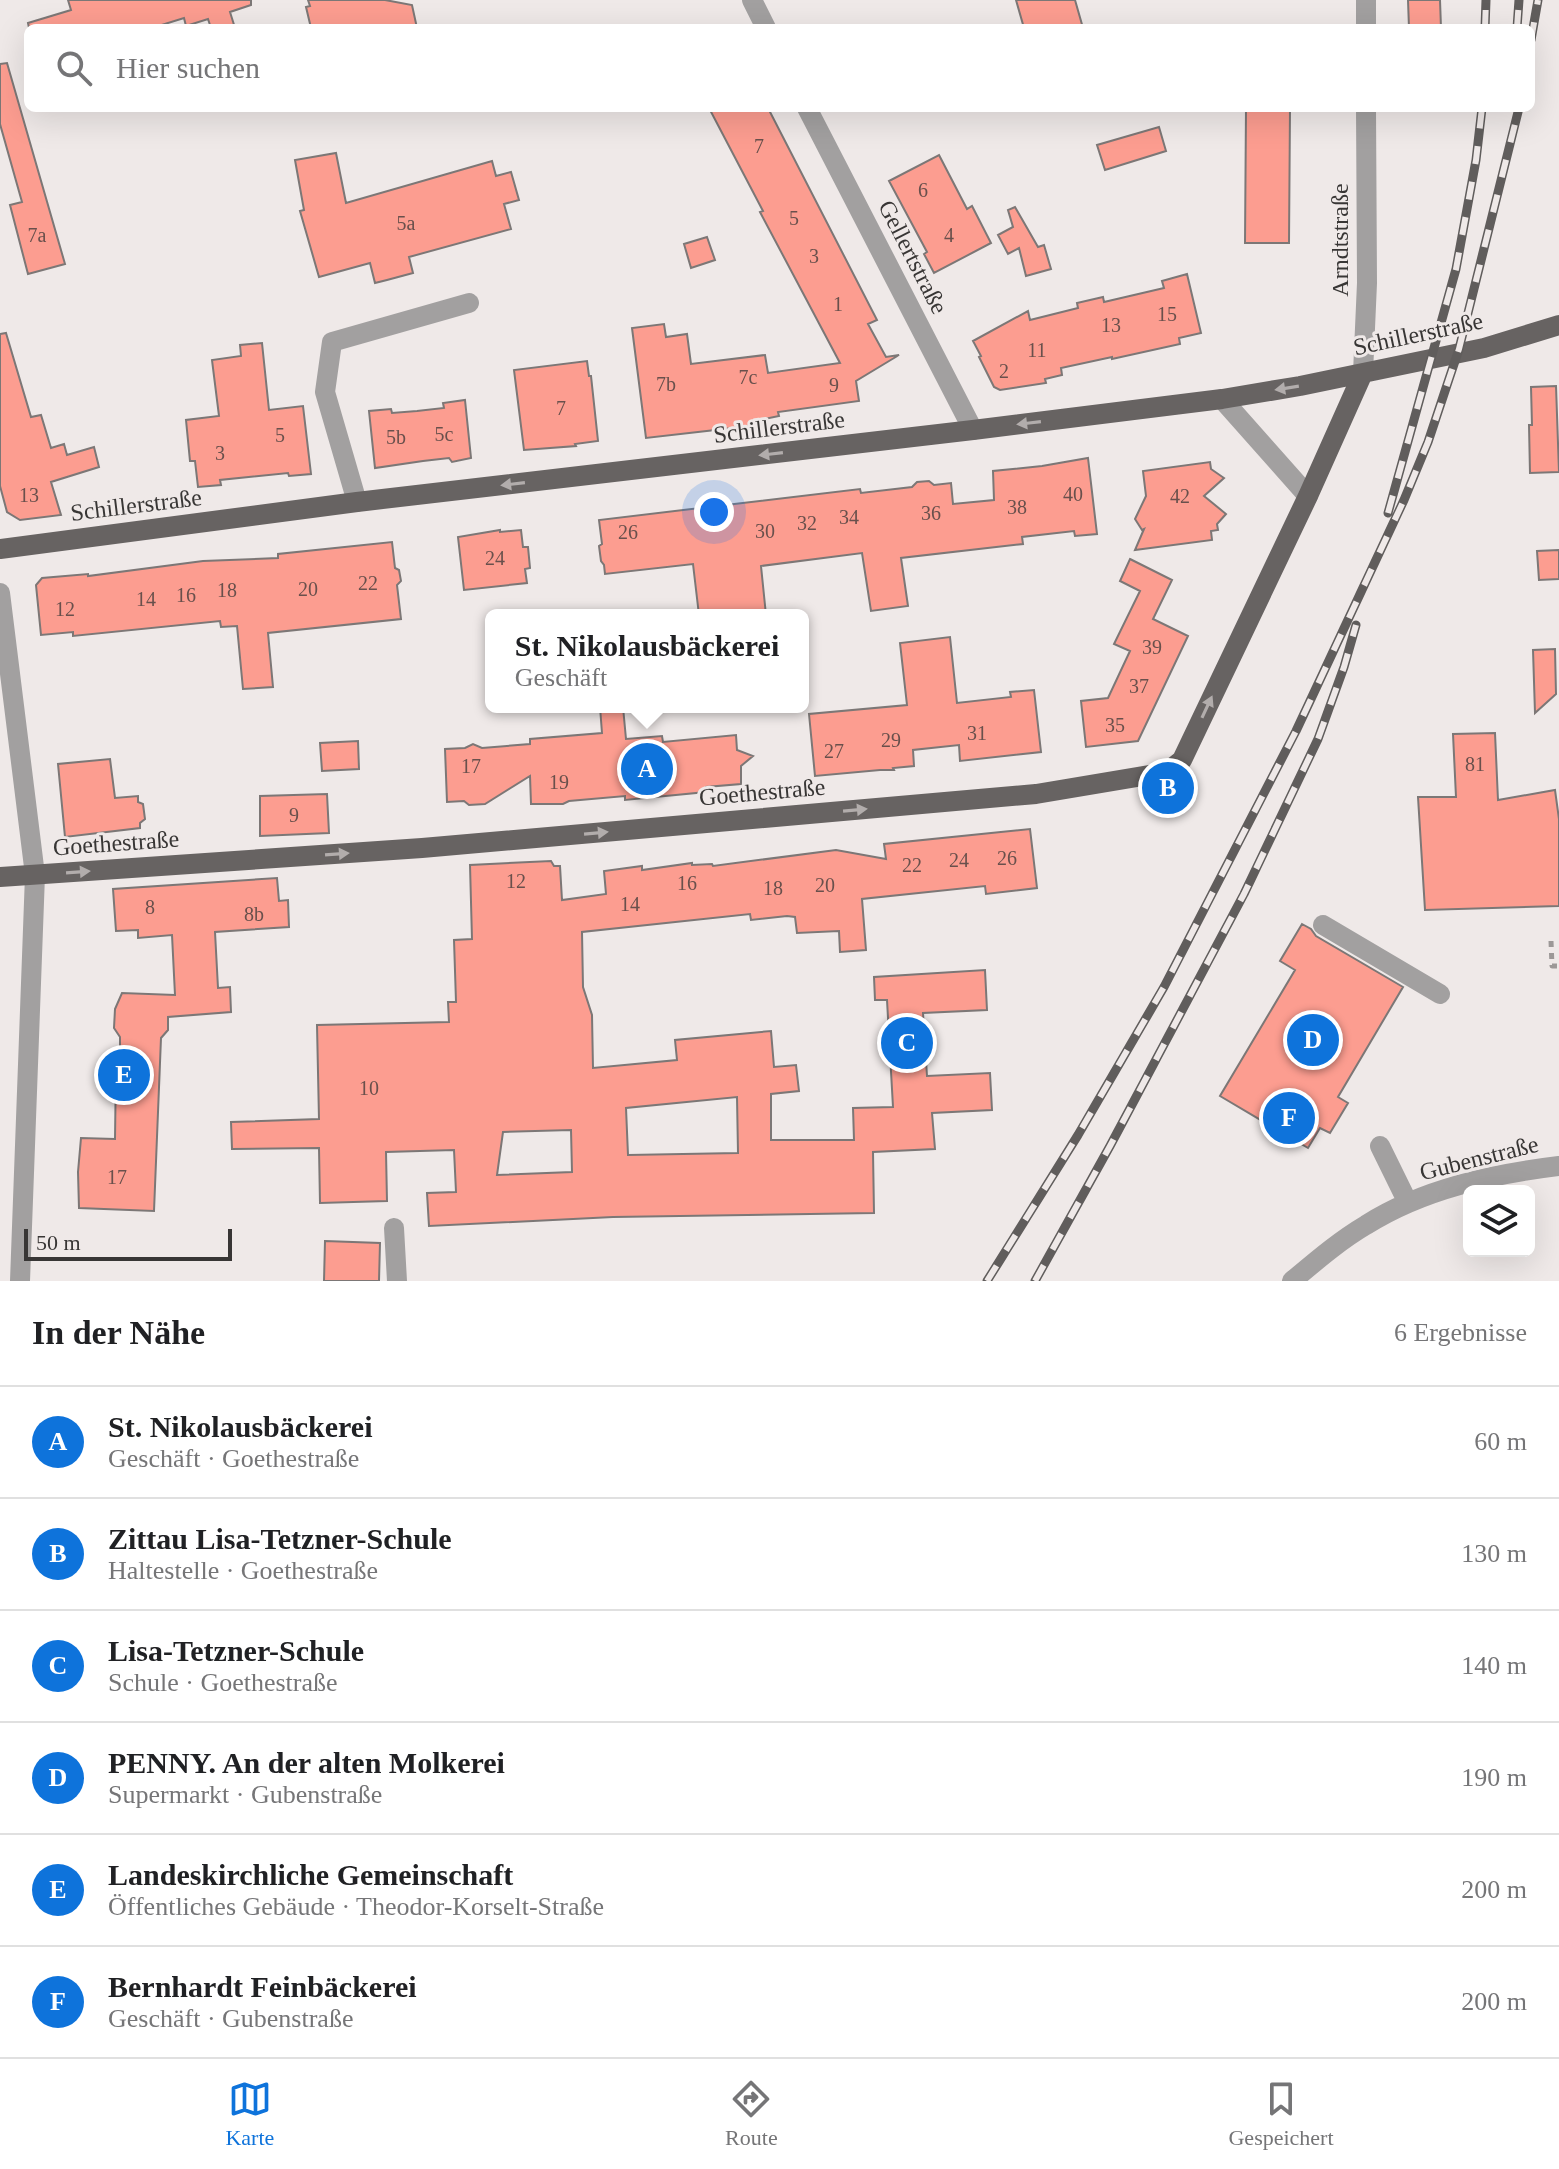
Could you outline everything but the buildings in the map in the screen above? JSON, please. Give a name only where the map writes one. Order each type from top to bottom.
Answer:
[{"type":"main road","name":"Schillerstraße","points":[[0,549],[357,502],[1222,399],[1484,348],[1559,325]]},
{"type":"main road","name":"Goethestraße","points":[[0,877],[422,848],[1036,794],[1167,772],[1182,760],[1363,373]]},
{"type":"street","points":[[752,0],[764,24]]},
{"type":"street","points":[[1366,0],[1366,24]]},
{"type":"street","name":"Gellertstraße","points":[[809,112],[973,430]]},
{"type":"street","name":"Arndtstraße","points":[[1363,373],[1367,283],[1366,112]]},
{"type":"street","points":[[357,502],[325,392],[332,342],[469,303]]},
{"type":"street","points":[[1222,399],[1308,496]]},
{"type":"street","points":[[0,593],[35,875],[20,1281]]},
{"type":"street","points":[[1323,925],[1440,994]]},
{"type":"street","points":[[1380,1146],[1408,1203]]},
{"type":"street","name":"Gubenstraße","points":[[1292,1281],[1367,1224],[1408,1203],[1496,1176],[1559,1166]]},
{"type":"street","points":[[394,1228],[397,1281]]},
{"type":"path","points":[[1551,941],[1552,966],[1559,966]]},
{"type":"railway","points":[[1485,24],[1486,0]]},
{"type":"railway","points":[[1517,24],[1519,0]]},
{"type":"railway","points":[[1534,24],[1538,0]]},
{"type":"railway","points":[[1388,513],[1456,269],[1482,112]]},
{"type":"railway","points":[[987,1281],[1078,1135],[1164,987],[1296,731],[1404,500],[1428,442],[1459,349],[1518,112]]},
{"type":"railway","points":[[1035,1281],[1244,894],[1318,739],[1356,625]]},
{"type":"place","name":"St. Nikolausbäckerei","points":[[647,769]]},
{"type":"place","name":"Zittau Lisa-Tetzner-Schule","points":[[1168,788]]},
{"type":"place","name":"PENNY. An der alten Molkerei","points":[[1313,1040]]},
{"type":"place","name":"Lisa-Tetzner-Schule","points":[[907,1043]]},
{"type":"place","name":"Landeskirchliche Gemeinschaft","points":[[124,1075]]},
{"type":"place","name":"Bernhardt Feinbäckerei","points":[[1289,1118]]}]
